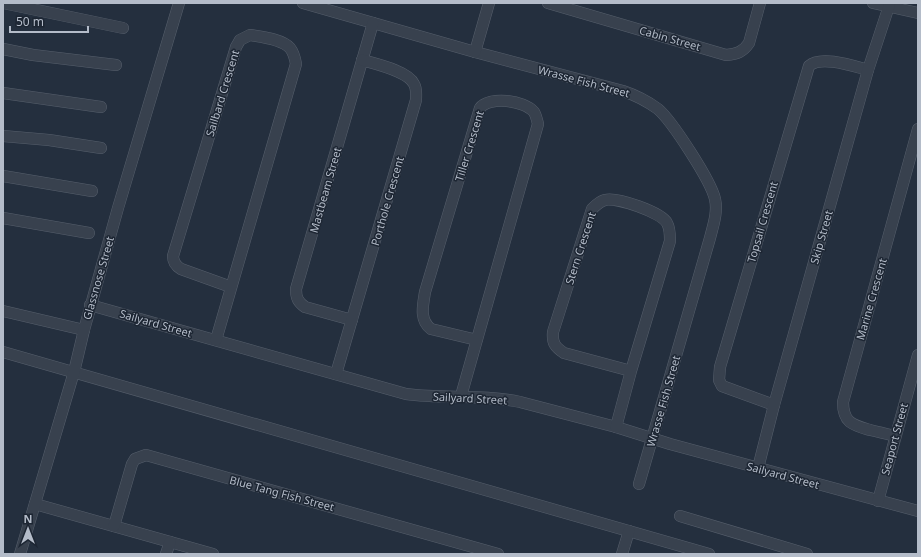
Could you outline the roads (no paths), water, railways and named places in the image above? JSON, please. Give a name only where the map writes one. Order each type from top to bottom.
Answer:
[{"type":"street","name":"Glassnose Street","points":[[20,554],[74,372],[90,305],[179,3]]},
{"type":"street","name":"Wrasse Fish Street","points":[[303,3],[475,52],[623,91],[637,96],[649,103],[659,110],[667,119],[685,145],[711,190],[715,199],[716,211],[714,224],[639,484]]},
{"type":"street","points":[[475,52],[489,3]]},
{"type":"street","name":"Cabin Street","points":[[548,3],[726,54],[741,52],[746,48],[749,43],[760,3]]},
{"type":"street","points":[[873,3],[918,13]]},
{"type":"street","points":[[3,4],[123,28]]},
{"type":"street","name":"Skip Street","points":[[758,468],[774,405],[868,70],[889,6]]},
{"type":"street","name":"Mastbeam Street","points":[[352,320],[306,307],[300,303],[296,297],[296,290],[373,22]]},
{"type":"street","name":"Sailbard Crescent","points":[[216,340],[296,64],[294,55],[290,48],[279,42],[250,35],[240,40],[236,47],[173,256],[174,264],[181,269],[231,286]]},
{"type":"street","points":[[3,49],[116,65]]},
{"type":"street","name":"Porthole Crescent","points":[[336,374],[416,100],[416,91],[410,77],[362,60]]},
{"type":"street","name":"Topsail Crescent","points":[[774,405],[722,386],[719,380],[720,367],[809,66],[813,62],[830,61],[868,70]]},
{"type":"street","points":[[3,93],[101,106]]},
{"type":"street","name":"Tiller Crescent","points":[[461,396],[477,340],[538,124],[537,118],[533,111],[529,108],[520,104],[502,101],[487,102],[480,108],[425,292],[423,305],[424,320],[427,326],[431,329],[477,340]]},
{"type":"street","name":"Marine Crescent","points":[[895,436],[856,426],[849,422],[843,410],[843,402],[918,129]]},
{"type":"street","points":[[3,136],[49,140],[101,148]]},
{"type":"street","points":[[3,176],[92,191]]},
{"type":"street","name":"Stern Crescent","points":[[616,427],[631,371],[670,241],[670,231],[668,223],[654,212],[616,200],[605,200],[598,203],[592,209],[553,332],[552,341],[557,349],[564,353],[631,371]]},
{"type":"street","points":[[3,218],[89,233]]},
{"type":"street","name":"Sailyard Street","points":[[90,305],[406,394],[421,396],[461,396],[505,399],[520,402],[616,427],[653,439],[918,511]]},
{"type":"street","points":[[3,311],[84,330]]},
{"type":"street","points":[[3,352],[709,554]]},
{"type":"street","name":"Seaport Street","points":[[878,501],[918,355]]},
{"type":"street","name":"Blue Tang Fish Street","points":[[114,526],[132,464],[135,459],[146,455],[498,554]]},
{"type":"street","points":[[35,504],[213,554]]},
{"type":"street","points":[[680,516],[807,554]]},
{"type":"street","points":[[622,554],[629,531]]},
{"type":"street","points":[[166,554],[170,542]]}]
